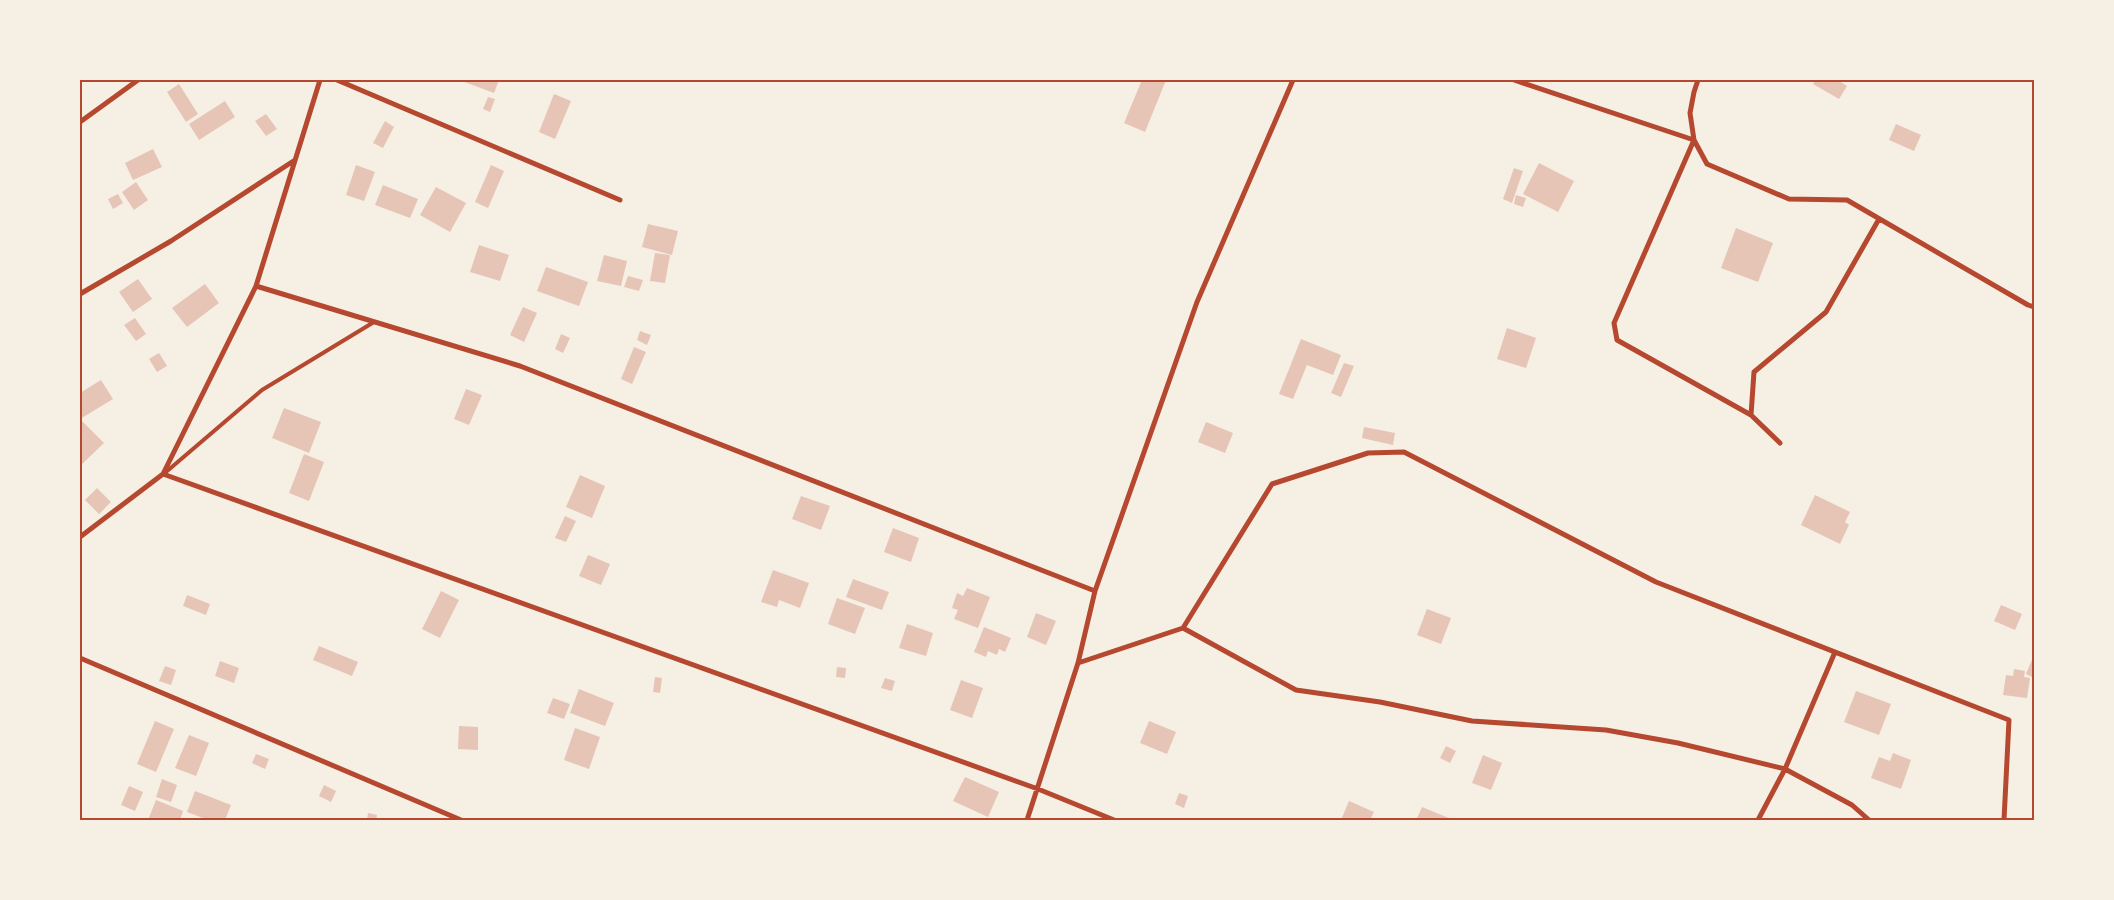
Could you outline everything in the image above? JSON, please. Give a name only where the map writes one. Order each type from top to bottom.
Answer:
[{"type":"street","points":[[80,122],[138,80]]},
{"type":"street","points":[[80,537],[163,474],[256,286],[320,80]]},
{"type":"street","points":[[337,80],[620,200]]},
{"type":"street","points":[[1027,820],[1078,663],[1095,591],[1197,302],[1293,80]]},
{"type":"street","points":[[1514,80],[1694,140]]},
{"type":"street","points":[[1698,80],[1690,113],[1694,140],[1707,164],[1789,199],[1847,200],[2034,307]]},
{"type":"street","points":[[1694,140],[1614,323],[1617,340],[1751,415],[1780,443]]},
{"type":"street","points":[[80,294],[171,241],[295,160]]},
{"type":"street","points":[[1751,415],[1754,372],[1826,312],[1879,219]]},
{"type":"street","points":[[256,286],[520,366],[1095,591]]},
{"type":"street","points":[[1078,663],[1183,628],[1272,484],[1368,453],[1404,452],[1656,582],[2009,720],[2004,820]]},
{"type":"street","points":[[163,474],[1038,789],[1114,820]]},
{"type":"street","points":[[1183,628],[1296,690],[1380,702],[1472,721],[1606,730],[1678,742],[1785,769],[1852,806],[1869,820]]},
{"type":"street","points":[[1758,820],[1785,769],[1835,652]]},
{"type":"street","points":[[80,658],[461,820]]},
{"type":"lane","points":[[163,474],[262,390],[374,322]]},
{"type":"building","points":[[459,80],[499,80],[494,93]]},
{"type":"building","points":[[1142,80],[1166,80],[1145,132],[1124,123]]},
{"type":"building","points":[[1816,80],[1837,80],[1847,86],[1839,99],[1813,84]]},
{"type":"building","points":[[179,84],[198,114],[186,122],[167,92]]},
{"type":"building","points":[[554,94],[571,101],[555,139],[539,132]]},
{"type":"building","points":[[488,97],[495,99],[490,112],[483,109]]},
{"type":"building","points":[[225,101],[235,117],[199,140],[189,124]]},
{"type":"building","points":[[266,114],[277,129],[266,136],[255,121]]},
{"type":"building","points":[[385,121],[394,127],[383,148],[373,143]]},
{"type":"building","points":[[1896,124],[1921,135],[1914,151],[1889,140]]},
{"type":"building","points":[[153,149],[162,167],[133,180],[125,163]]},
{"type":"building","points":[[1539,163],[1574,181],[1558,212],[1523,194]]},
{"type":"building","points":[[356,165],[375,172],[364,201],[346,195]]},
{"type":"building","points":[[491,165],[504,171],[488,208],[475,202]]},
{"type":"building","points":[[1514,168],[1523,171],[1512,203],[1503,199]]},
{"type":"building","points":[[136,182],[148,200],[134,210],[122,192]]},
{"type":"building","points":[[383,185],[418,199],[410,218],[375,205]]},
{"type":"building","points":[[436,187],[466,203],[450,232],[420,215]]},
{"type":"building","points":[[118,194],[123,203],[113,209],[108,199]]},
{"type":"building","points":[[1516,195],[1526,198],[1523,207],[1514,204]]},
{"type":"building","points":[[648,224],[678,231],[672,255],[642,247]]},
{"type":"building","points":[[1736,228],[1773,243],[1758,282],[1721,268]]},
{"type":"building","points":[[479,245],[509,255],[500,281],[470,272]]},
{"type":"building","points":[[655,253],[670,255],[665,283],[650,281]]},
{"type":"building","points":[[604,255],[627,261],[621,286],[597,281]]},
{"type":"building","points":[[546,267],[588,282],[579,306],[537,291]]},
{"type":"building","points":[[628,276],[643,280],[639,291],[624,287]]},
{"type":"building","points":[[138,279],[152,299],[133,312],[119,292]]},
{"type":"building","points":[[205,284],[219,303],[187,327],[172,308]]},
{"type":"building","points":[[523,307],[537,313],[524,342],[510,335]]},
{"type":"building","points":[[135,318],[146,334],[136,341],[124,325]]},
{"type":"building","points":[[1507,328],[1536,338],[1526,368],[1497,359]]},
{"type":"building","points":[[640,331],[651,335],[647,345],[637,340]]},
{"type":"building","points":[[561,334],[570,338],[563,353],[555,349]]},
{"type":"building","points":[[1301,339],[1341,355],[1333,375],[1307,365],[1293,399],[1279,394]]},
{"type":"building","points":[[634,347],[646,352],[632,384],[621,379]]},
{"type":"building","points":[[159,353],[167,366],[157,372],[149,359]]},
{"type":"building","points":[[1344,363],[1354,366],[1341,397],[1331,393]]},
{"type":"building","points":[[101,380],[113,399],[80,419],[80,393]]},
{"type":"building","points":[[466,389],[482,395],[469,425],[454,419]]},
{"type":"building","points":[[284,408],[321,422],[309,453],[272,438]]},
{"type":"building","points":[[80,419],[104,443],[80,466]]},
{"type":"building","points":[[1206,422],[1233,433],[1225,453],[1198,442]]},
{"type":"building","points":[[1364,427],[1395,433],[1393,445],[1362,438]]},
{"type":"building","points":[[304,454],[324,462],[309,501],[289,493]]},
{"type":"building","points":[[580,475],[605,486],[592,518],[566,507]]},
{"type":"building","points":[[97,488],[111,502],[99,514],[85,500]]},
{"type":"building","points":[[1815,495],[1850,512],[1845,522],[1849,525],[1840,544],[1801,525]]},
{"type":"building","points":[[801,496],[830,506],[821,530],[792,519]]},
{"type":"building","points":[[565,516],[576,521],[566,542],[555,538]]},
{"type":"building","points":[[893,528],[919,538],[911,562],[884,552]]},
{"type":"building","points":[[588,555],[610,564],[601,585],[579,576]]},
{"type":"building","points":[[773,570],[809,583],[800,608],[779,600],[777,607],[761,602]]},
{"type":"building","points":[[853,579],[889,592],[882,610],[846,597]]},
{"type":"building","points":[[967,588],[990,597],[978,628],[954,619],[958,610],[952,608],[957,593],[963,596]]},
{"type":"building","points":[[441,591],[459,600],[440,638],[422,629]]},
{"type":"building","points":[[187,595],[210,604],[206,615],[183,606]]},
{"type":"building","points":[[837,598],[865,608],[855,634],[828,624]]},
{"type":"building","points":[[2001,605],[2022,614],[2015,630],[1994,621]]},
{"type":"building","points":[[1427,609],[1451,618],[1441,644],[1417,635]]},
{"type":"building","points":[[1036,613],[1056,621],[1046,645],[1027,637]]},
{"type":"building","points":[[907,624],[933,633],[926,656],[899,648]]},
{"type":"building","points":[[984,627],[1011,638],[1005,652],[999,649],[997,655],[988,651],[986,657],[974,652]]},
{"type":"building","points":[[319,646],[358,662],[352,676],[313,660]]},
{"type":"building","points":[[2034,655],[2034,678],[2026,674]]},
{"type":"building","points":[[220,661],[239,668],[234,683],[215,676]]},
{"type":"building","points":[[165,666],[176,670],[171,685],[159,681]]},
{"type":"building","points":[[837,667],[846,668],[845,678],[836,677]]},
{"type":"building","points":[[2014,669],[2025,671],[2024,677],[2030,678],[2027,698],[2003,695],[2006,675],[2013,676]]},
{"type":"building","points":[[655,677],[662,678],[660,693],[653,692]]},
{"type":"building","points":[[885,678],[895,681],[892,691],[881,688]]},
{"type":"building","points":[[961,680],[983,688],[972,718],[950,710]]},
{"type":"building","points":[[579,689],[614,703],[605,726],[570,713]]},
{"type":"building","points":[[1856,691],[1891,704],[1879,735],[1844,722]]},
{"type":"building","points":[[553,698],[570,704],[564,719],[547,713]]},
{"type":"building","points":[[155,721],[174,729],[156,772],[137,764]]},
{"type":"building","points":[[1149,721],[1176,732],[1167,754],[1140,743]]},
{"type":"building","points":[[459,726],[478,727],[478,750],[458,749]]},
{"type":"building","points":[[575,728],[600,737],[589,769],[564,760]]},
{"type":"building","points":[[189,735],[209,743],[196,776],[175,768]]},
{"type":"building","points":[[1446,746],[1456,751],[1450,763],[1440,758]]},
{"type":"building","points":[[1893,753],[1911,760],[1901,789],[1871,778],[1879,757],[1890,761]]},
{"type":"building","points":[[256,754],[269,759],[265,769],[252,763]]},
{"type":"building","points":[[1483,755],[1502,763],[1491,790],[1472,783]]},
{"type":"building","points":[[965,777],[999,792],[988,817],[953,801]]},
{"type":"building","points":[[162,779],[177,785],[171,802],[156,797]]},
{"type":"building","points":[[324,785],[336,791],[331,802],[319,796]]},
{"type":"building","points":[[129,786],[143,792],[135,811],[121,805]]},
{"type":"building","points":[[195,791],[231,805],[225,820],[208,820],[187,812]]},
{"type":"building","points":[[1179,793],[1188,796],[1184,808],[1175,804]]},
{"type":"building","points":[[156,800],[183,811],[180,820],[148,820]]},
{"type":"building","points":[[1349,801],[1374,812],[1370,820],[1341,820]]},
{"type":"building","points":[[1422,807],[1454,820],[1422,820],[1417,818]]},
{"type":"building","points":[[368,813],[377,815],[376,820],[367,820]]}]
